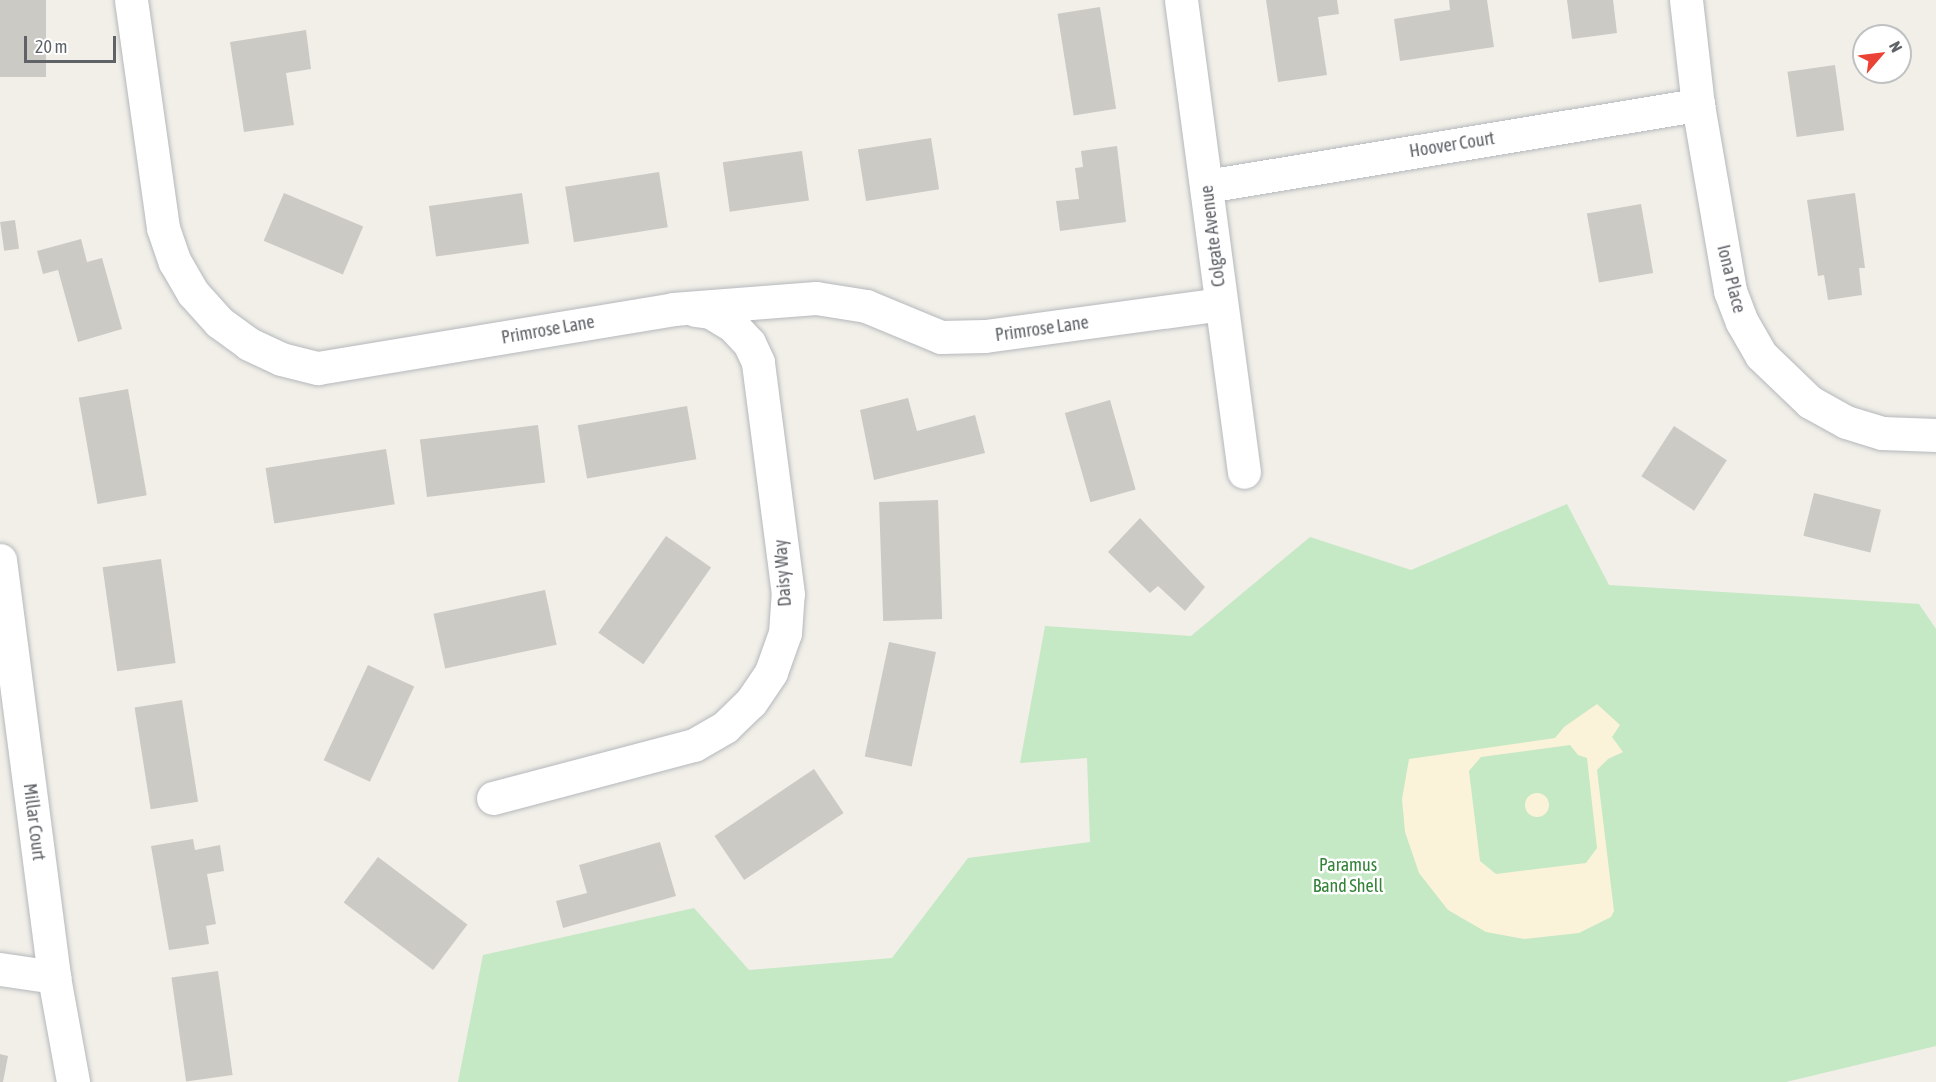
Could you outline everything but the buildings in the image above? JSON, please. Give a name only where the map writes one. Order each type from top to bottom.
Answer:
[{"type":"street","name":"Primrose Lane","points":[[130,0],[163,228],[175,262],[194,293],[219,322],[249,344],[281,359],[318,368],[685,308],[816,298],[866,306],[941,337],[985,336],[1221,304]]},
{"type":"street","name":"Colgate Avenue","points":[[1182,0],[1244,472]]},
{"type":"street","name":"Iona Place","points":[[1686,0],[1698,105],[1730,291],[1742,322],[1761,355],[1810,402],[1846,422],[1882,433],[1936,435]]},
{"type":"street","name":"Hoover Court","points":[[1207,186],[1698,105]]},
{"type":"street","name":"Daisy Way","points":[[492,798],[694,745],[725,727],[751,702],[771,672],[785,633],[788,594],[758,362],[749,343],[732,325],[710,312],[685,308]]},
{"type":"street","name":"Millar Court","points":[[0,560],[54,977],[73,1082]]},
{"type":"street","points":[[0,969],[54,977]]},
{"type":"green space","name":"Paramus Band Shell","points":[[1567,504],[1609,585],[1919,604],[1936,629],[1936,1046],[1786,1082],[458,1082],[483,955],[694,908],[749,970],[892,958],[968,858],[1090,842],[1087,758],[1020,763],[1045,626],[1191,636],[1310,537],[1411,570]]},
{"type":"sand","points":[[1597,704],[1620,725],[1612,737],[1623,752],[1608,759],[1597,770],[1614,911],[1611,917],[1579,933],[1524,939],[1486,932],[1448,910],[1419,873],[1405,832],[1402,799],[1409,759],[1555,738],[1564,727]],"holes":[[[1570,745],[1578,755],[1587,758],[1597,848],[1586,863],[1496,874],[1480,861],[1469,771],[1481,757]]]},
{"type":"sand","points":[[1537,793],[1542,794],[1548,800],[1548,810],[1542,816],[1537,817],[1532,816],[1526,810],[1525,805],[1526,800],[1532,794]]}]
